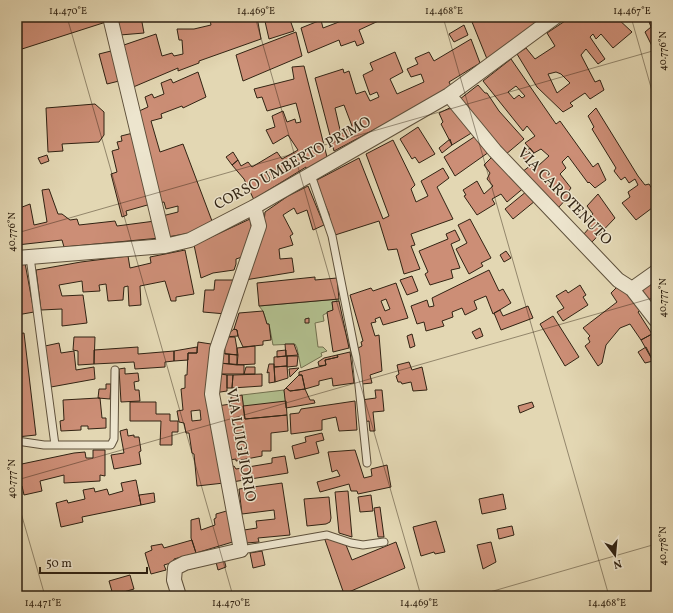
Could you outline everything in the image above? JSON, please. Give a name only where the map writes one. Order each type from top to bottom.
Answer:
[{"type":"street","points":[[110,17],[165,246]]},
{"type":"street","name":"CORSO UMBERTO PRIMO","points":[[23,257],[165,246],[190,240],[254,207],[449,95],[554,17]]},
{"type":"street","name":"VIA CAROTENUTO","points":[[449,95],[495,151],[618,280],[632,288],[656,320]]},
{"type":"street","name":"VIA LUIGI IORIO","points":[[241,550],[212,394],[217,349],[259,226],[254,207]]},
{"type":"street","points":[[632,288],[656,272]]},
{"type":"street","points":[[179,596],[174,580],[175,568],[185,563],[241,550]]},
{"type":"lane","points":[[311,175],[332,236],[356,357],[367,463]]},
{"type":"lane","points":[[23,257],[55,445]]},
{"type":"lane","points":[[17,442],[44,445],[111,445],[114,440],[115,370]]},
{"type":"lane","points":[[241,550],[327,535],[357,544],[384,542]]},
{"type":"green space","points":[[339,299],[339,301],[332,302],[333,310],[323,315],[324,321],[315,323],[318,347],[323,347],[327,351],[321,353],[322,356],[301,368],[295,344],[273,345],[269,324],[267,324],[263,311],[259,306]]},
{"type":"green space","points":[[284,390],[286,403],[245,419],[242,395]]},
{"type":"building","points":[[27,17],[105,17],[106,22],[22,49],[17,37],[17,20]]},
{"type":"building","points":[[125,17],[141,17],[144,33],[120,35],[118,22],[126,21]]},
{"type":"building","points":[[220,17],[257,17],[261,39],[199,61],[199,63],[178,71],[178,68],[131,88],[121,46],[156,34],[162,56],[172,53],[174,56],[183,54],[182,40],[179,40],[177,29],[194,29],[211,25],[210,20]]},
{"type":"building","points":[[264,17],[289,17],[294,31],[269,39]]},
{"type":"building","points":[[299,17],[311,17],[300,21]]},
{"type":"building","points":[[352,17],[387,17],[359,30],[364,43],[357,46],[355,41],[341,46],[339,40],[308,53],[301,28],[321,20],[323,28]]},
{"type":"building","points":[[470,17],[545,17],[487,59]]},
{"type":"building","points":[[571,17],[616,17],[632,32],[613,48],[601,34],[596,39],[593,34],[590,37],[605,59],[598,64],[586,49],[581,55],[595,82],[600,80],[604,90],[590,99],[585,93],[570,103],[573,106],[563,112],[537,87],[517,54],[526,48],[535,59],[555,46],[547,33]],"holes":[[[556,72],[561,74],[570,83],[557,93],[548,74]]]},
{"type":"building","points":[[656,17],[656,54],[645,32],[651,27],[648,19]]},
{"type":"building","points":[[464,25],[468,35],[454,42],[449,34]]},
{"type":"building","points":[[296,32],[302,56],[243,81],[236,55]]},
{"type":"building","points":[[471,39],[480,63],[449,82],[452,88],[334,151],[315,78],[343,69],[344,73],[349,71],[356,94],[365,91],[370,101],[379,97],[377,92],[370,95],[363,75],[373,70],[370,63],[395,52],[403,72],[390,79],[397,94],[424,82],[421,74],[411,77],[407,69],[418,64],[415,58],[429,52],[434,61]],"holes":[[[344,105],[352,126],[341,134],[335,108]]]},
{"type":"building","points":[[111,51],[119,81],[107,84],[99,54]]},
{"type":"building","points":[[511,59],[556,124],[560,121],[593,167],[598,163],[606,180],[595,188],[589,182],[588,183],[568,156],[562,162],[566,168],[560,174],[571,188],[568,192],[571,194],[557,209],[522,172],[535,162],[538,166],[549,156],[541,149],[534,153],[525,143],[535,136],[527,126],[523,131],[483,81]],"holes":[[[516,86],[525,96],[522,98],[519,95],[514,99],[508,92]]]},
{"type":"building","points":[[304,66],[327,157],[306,169],[306,167],[264,193],[265,195],[254,200],[244,179],[232,165],[238,160],[241,166],[248,162],[252,167],[277,152],[282,159],[298,150],[288,135],[273,144],[266,130],[275,127],[272,116],[283,111],[287,122],[295,119],[296,123],[301,122],[296,103],[267,111],[262,97],[257,98],[254,89],[294,79],[292,67]]},
{"type":"building","points":[[198,72],[206,97],[183,108],[182,106],[161,114],[162,118],[151,121],[160,152],[183,144],[212,221],[191,233],[167,237],[162,216],[178,212],[178,206],[166,209],[164,202],[159,203],[137,112],[148,107],[145,97],[152,94],[154,98],[164,94],[161,83],[171,79],[173,83]]},
{"type":"building","points":[[478,85],[485,93],[487,93],[499,111],[524,139],[505,155],[460,99]]},
{"type":"building","points":[[95,104],[104,112],[104,135],[99,142],[62,144],[63,151],[48,152],[46,108]]},
{"type":"building","points":[[454,106],[473,132],[452,145],[441,124],[443,122],[439,113]]},
{"type":"building","points":[[596,108],[638,176],[645,185],[649,184],[656,195],[656,205],[636,220],[622,203],[630,197],[628,192],[638,185],[635,179],[629,183],[625,177],[621,180],[614,171],[616,168],[592,129],[594,127],[588,116]]},
{"type":"building","points":[[418,127],[435,154],[419,163],[415,157],[412,159],[400,139]]},
{"type":"building","points":[[133,133],[151,204],[126,211],[127,215],[122,217],[111,174],[117,172],[112,151],[119,149],[117,142],[122,141],[121,136]]},
{"type":"building","points":[[477,135],[489,152],[455,176],[444,157]]},
{"type":"building","points":[[450,139],[452,145],[442,153],[439,148]]},
{"type":"building","points":[[393,140],[415,185],[411,189],[416,202],[428,196],[421,181],[443,168],[449,178],[437,187],[453,219],[411,234],[415,245],[411,246],[420,269],[404,274],[397,249],[388,250],[379,221],[332,236],[329,214],[315,181],[359,158],[383,219],[389,216],[366,154]]},
{"type":"building","points":[[530,148],[534,153],[526,161],[521,155]]},
{"type":"building","points":[[233,152],[238,160],[232,165],[226,157]]},
{"type":"building","points":[[495,154],[526,186],[507,202],[501,194],[492,199],[495,204],[477,215],[464,196],[466,195],[463,190],[477,181],[484,194],[493,186],[487,179],[490,173],[484,165]]},
{"type":"building","points":[[47,155],[49,161],[41,164],[38,158]]},
{"type":"building","points":[[308,186],[324,225],[313,230],[307,210],[297,214],[294,208],[283,215],[293,234],[290,236],[293,245],[279,249],[280,259],[292,258],[294,272],[245,280],[264,222],[265,212],[288,196]]},
{"type":"building","points":[[49,189],[58,214],[62,214],[70,220],[77,219],[79,225],[115,221],[117,226],[155,221],[160,238],[64,247],[62,240],[17,245],[17,209],[30,204],[34,225],[47,222],[42,190]]},
{"type":"building","points":[[527,191],[535,201],[513,219],[505,209]]},
{"type":"building","points":[[598,194],[615,218],[591,243],[583,235],[591,226],[586,220],[593,214],[587,206]]},
{"type":"building","points":[[250,219],[252,230],[242,257],[236,259],[234,270],[213,273],[201,278],[194,245]]},
{"type":"building","points":[[470,219],[491,258],[481,263],[483,266],[469,274],[456,249],[467,243],[458,225]]},
{"type":"building","points":[[455,230],[460,240],[451,244],[460,268],[451,270],[453,278],[430,285],[425,274],[428,272],[419,251],[448,239],[446,234]]},
{"type":"building","points":[[185,250],[194,294],[176,297],[176,301],[171,301],[165,281],[140,286],[141,305],[129,306],[128,286],[124,287],[123,300],[108,301],[106,284],[99,285],[100,291],[83,292],[82,281],[59,285],[62,296],[83,295],[87,323],[62,326],[62,309],[41,310],[36,270],[128,256],[130,268],[151,263],[150,257]]},
{"type":"building","points":[[506,251],[511,258],[504,262],[500,255]]},
{"type":"building","points":[[17,263],[25,263],[34,312],[17,315]]},
{"type":"building","points":[[489,270],[499,291],[503,289],[511,303],[493,314],[486,296],[474,301],[477,309],[465,315],[462,308],[452,312],[453,317],[442,321],[444,326],[426,331],[424,322],[417,324],[411,306],[427,300],[429,307],[434,306],[432,298]]},
{"type":"building","points":[[656,275],[656,302],[649,306],[637,287]]},
{"type":"building","points":[[412,276],[418,291],[407,295],[400,280]]},
{"type":"building","points":[[315,277],[315,280],[337,278],[339,299],[259,306],[257,283]]},
{"type":"building","points":[[215,280],[236,280],[226,314],[203,312],[205,290],[214,290]]},
{"type":"building","points":[[396,283],[408,318],[383,325],[380,317],[375,319],[376,322],[371,323],[375,336],[379,335],[382,371],[370,375],[372,383],[362,384],[356,349],[362,346],[361,342],[363,341],[350,295],[371,288],[373,291]],"holes":[[[386,299],[390,309],[385,311],[381,301]]]},
{"type":"building","points":[[580,285],[586,295],[583,297],[588,305],[563,321],[557,312],[564,308],[556,296],[566,290],[568,293]]},
{"type":"building","points":[[619,285],[643,308],[638,312],[652,334],[641,340],[630,324],[620,328],[606,345],[602,363],[598,366],[585,346],[590,342],[588,338],[590,336],[583,328],[617,302],[611,293]]},
{"type":"building","points":[[339,301],[349,348],[333,352],[327,312],[333,310],[332,302]]},
{"type":"building","points":[[528,306],[533,318],[501,330],[494,313],[500,310],[503,316]]},
{"type":"building","points":[[263,311],[267,324],[269,324],[271,340],[263,341],[263,345],[243,347],[237,330],[234,329],[239,313]]},
{"type":"building","points":[[553,316],[579,357],[565,366],[540,324]]},
{"type":"building","points":[[309,318],[309,323],[305,323],[305,319]]},
{"type":"building","points":[[480,328],[483,336],[476,339],[472,332]]},
{"type":"building","points":[[234,329],[237,330],[238,336],[224,337]]},
{"type":"building","points":[[24,333],[36,435],[17,437],[17,334]]},
{"type":"building","points":[[412,334],[415,346],[410,348],[407,336]]},
{"type":"building","points":[[652,334],[656,342],[656,360],[653,361],[641,340]]},
{"type":"building","points":[[74,337],[95,337],[94,364],[78,365],[78,351],[73,350]]},
{"type":"building","points":[[224,337],[235,337],[238,355],[225,354]]},
{"type":"building","points":[[198,342],[211,344],[207,387],[224,483],[197,486],[194,454],[192,453],[189,433],[186,433],[184,423],[179,422],[177,411],[183,410],[181,389],[185,388],[188,353],[197,353]],"holes":[[[200,410],[201,420],[192,421],[191,411]]]},
{"type":"building","points":[[59,343],[61,353],[74,351],[76,370],[94,367],[95,379],[51,387],[45,346]]},
{"type":"building","points":[[285,344],[294,344],[298,355],[286,356]]},
{"type":"building","points":[[255,346],[255,364],[237,365],[237,348]]},
{"type":"building","points":[[138,347],[138,354],[174,351],[174,361],[165,362],[165,367],[135,369],[134,362],[94,364],[94,350]]},
{"type":"building","points":[[197,347],[197,353],[188,353],[188,360],[174,361],[174,351]]},
{"type":"building","points":[[646,347],[653,361],[645,363],[638,352]]},
{"type":"building","points":[[286,350],[286,356],[277,357],[277,351]]},
{"type":"building","points":[[350,352],[354,383],[333,386],[332,378],[319,381],[319,385],[305,389],[302,375],[299,375],[299,372],[326,365],[325,360]]},
{"type":"building","points":[[221,353],[229,354],[229,364],[219,363]]},
{"type":"building","points":[[229,354],[238,355],[237,365],[229,364]]},
{"type":"building","points":[[337,355],[338,357],[325,360],[326,365],[319,366],[318,362],[324,358]]},
{"type":"building","points":[[287,356],[287,366],[274,367],[274,357]]},
{"type":"building","points":[[287,356],[298,356],[297,366],[287,367]]},
{"type":"building","points":[[409,362],[412,370],[422,367],[427,390],[413,391],[411,382],[402,384],[401,382],[398,382],[396,376],[399,374],[397,365]]},
{"type":"building","points":[[219,363],[244,365],[244,374],[217,374]]},
{"type":"building","points":[[269,364],[274,364],[275,382],[269,383],[269,372],[267,373]]},
{"type":"building","points":[[287,366],[288,378],[275,382],[274,367]]},
{"type":"building","points":[[246,367],[255,367],[255,374],[244,374]]},
{"type":"building","points":[[125,368],[125,374],[138,373],[139,381],[134,382],[135,390],[139,390],[140,401],[121,402],[119,369]]},
{"type":"building","points":[[299,368],[290,377],[289,369]]},
{"type":"building","points":[[215,373],[227,375],[227,391],[214,393]]},
{"type":"building","points":[[262,374],[262,386],[232,388],[233,375]]},
{"type":"building","points":[[227,375],[233,375],[232,388],[227,388]]},
{"type":"building","points":[[299,375],[302,375],[305,389],[290,391],[286,388]]},
{"type":"building","points":[[106,384],[111,384],[110,399],[98,398],[99,389],[106,389]]},
{"type":"building","points":[[286,388],[290,391],[305,389],[310,400],[314,400],[315,403],[286,408],[284,390]]},
{"type":"building","points":[[375,390],[382,390],[384,411],[373,412],[375,431],[370,431],[369,421],[363,422],[361,400],[376,398]]},
{"type":"building","points":[[242,395],[245,419],[287,415],[288,431],[271,433],[271,451],[262,451],[262,456],[236,461],[236,459],[229,460],[217,406],[231,404],[231,397]]},
{"type":"building","points":[[100,398],[102,418],[106,418],[106,428],[88,429],[88,426],[81,426],[81,430],[61,431],[60,421],[64,420],[63,400]]},
{"type":"building","points":[[286,401],[287,415],[245,419],[243,406]]},
{"type":"building","points":[[355,401],[357,430],[339,431],[336,417],[322,420],[322,430],[291,434],[290,414],[299,413],[301,409]]},
{"type":"building","points":[[130,402],[156,402],[156,414],[170,414],[170,421],[178,421],[178,432],[172,432],[172,445],[160,445],[161,421],[130,421]]},
{"type":"building","points":[[532,402],[534,407],[520,413],[518,406]]},
{"type":"building","points":[[127,429],[128,436],[134,435],[134,437],[139,437],[141,464],[114,469],[111,455],[124,453],[120,431]]},
{"type":"building","points":[[322,433],[324,440],[316,442],[319,453],[295,459],[292,446],[306,442],[305,437]]},
{"type":"building","points":[[93,450],[105,450],[105,476],[100,475],[100,481],[64,483],[64,475],[40,481],[42,491],[24,495],[22,486],[17,487],[17,465],[74,453],[85,452],[86,458],[93,458]]},
{"type":"building","points":[[355,450],[364,478],[372,476],[371,469],[387,465],[391,487],[358,494],[357,491],[351,491],[349,484],[320,492],[317,482],[340,476],[337,470],[332,472],[328,452]]},
{"type":"building","points":[[285,456],[288,473],[232,482],[230,467],[234,466],[236,469],[272,463],[272,458]]},
{"type":"building","points":[[136,480],[141,505],[82,517],[83,522],[61,527],[56,503],[67,500],[68,503],[85,499],[83,490],[94,488],[95,492],[107,489],[109,495],[123,491],[121,483]]},
{"type":"building","points":[[282,483],[290,535],[258,538],[259,542],[246,543],[244,530],[257,528],[256,521],[275,519],[274,510],[242,514],[239,489]]},
{"type":"building","points":[[348,491],[352,537],[339,533],[335,492]]},
{"type":"building","points":[[154,493],[155,502],[141,505],[139,495]]},
{"type":"building","points":[[503,494],[506,509],[482,514],[479,499]]},
{"type":"building","points":[[371,495],[373,511],[360,512],[358,497]]},
{"type":"building","points":[[329,497],[330,522],[326,524],[307,526],[304,499]]},
{"type":"building","points":[[380,507],[384,537],[378,537],[374,508]]},
{"type":"building","points":[[230,510],[236,541],[196,553],[191,538],[191,520],[199,518],[201,530],[215,525],[214,519],[216,518],[216,514]]},
{"type":"building","points":[[436,521],[445,552],[435,554],[434,552],[421,556],[413,527]]},
{"type":"building","points":[[512,526],[514,535],[499,539],[497,529]]},
{"type":"building","points":[[324,537],[346,545],[352,560],[396,542],[405,568],[344,594]]},
{"type":"building","points":[[192,540],[196,553],[174,559],[174,562],[164,565],[166,570],[151,574],[145,553],[152,550],[151,546],[162,544],[164,548]]},
{"type":"building","points":[[491,542],[496,562],[483,569],[477,545]]},
{"type":"building","points":[[262,551],[265,565],[253,568],[250,553]]},
{"type":"building","points":[[223,555],[226,567],[218,570],[215,558]]},
{"type":"building","points":[[130,575],[134,589],[113,595],[109,581]]}]
